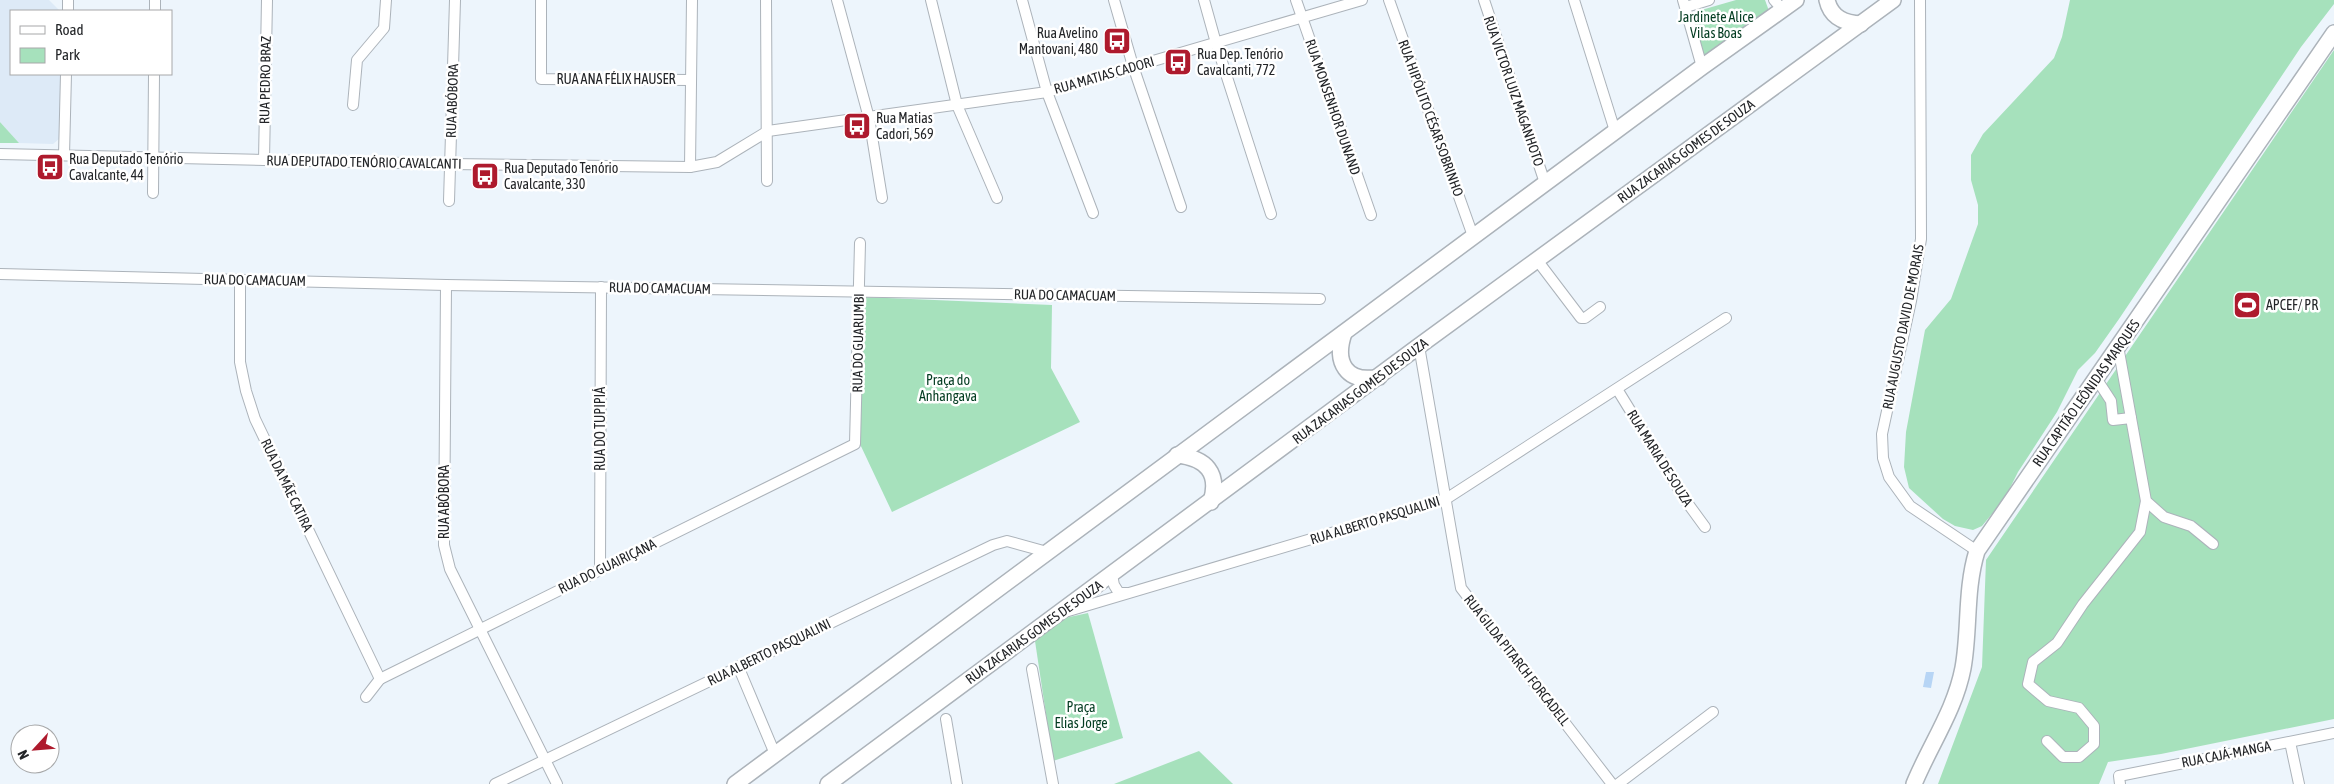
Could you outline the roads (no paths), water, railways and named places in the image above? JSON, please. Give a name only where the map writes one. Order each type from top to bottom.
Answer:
[{"type":"main road","points":[[735,784],[1702,67],[1778,5],[1796,0]]},
{"type":"main road","points":[[1827,0],[1835,16],[1847,24],[1861,24]]},
{"type":"main road","name":"RUA ZACARIAS GOMES DE SOUZA","points":[[828,784],[1419,346],[1894,0]]},
{"type":"main road","name":"RUA CAPITÃO LEÔNIDAS MARQUES","points":[[1914,784],[1948,717],[1963,668],[1970,573],[1977,551],[2334,33]]},
{"type":"main road","points":[[1344,333],[1340,346],[1340,358],[1345,369],[1355,376],[1367,380],[1379,377]]},
{"type":"main road","points":[[1177,455],[1192,457],[1204,464],[1212,475],[1215,489],[1211,502]]},
{"type":"street","name":"RUA PEDRO BRAZ","points":[[264,160],[267,0]]},
{"type":"street","points":[[353,105],[357,60],[384,28],[386,0]]},
{"type":"street","name":"RUA ABÓBORA","points":[[449,201],[454,0]]},
{"type":"street","name":"RUA ANA FÉLIX HAUSER","points":[[540,0],[541,78],[691,80]]},
{"type":"street","points":[[690,167],[692,0]]},
{"type":"street","points":[[766,0],[767,180]]},
{"type":"street","points":[[837,0],[869,118],[882,198]]},
{"type":"street","points":[[931,0],[957,105],[997,198]]},
{"type":"street","points":[[1022,0],[1047,92],[1093,213]]},
{"type":"street","points":[[1114,0],[1133,66],[1181,207]]},
{"type":"street","points":[[1204,0],[1271,214]]},
{"type":"street","name":"RUA MONSENHOR DUNAND","points":[[1296,0],[1370,214]]},
{"type":"street","name":"RUA MATIAS CADORI","points":[[869,118],[1047,92],[1362,0]]},
{"type":"street","name":"RUA HIPÓLITO CÉSAR SOBRINHO","points":[[1389,0],[1474,236]]},
{"type":"street","name":"RUA VICTOR LUIZ MAGANHOTO","points":[[1484,0],[1545,183]]},
{"type":"street","points":[[1574,0],[1615,131]]},
{"type":"street","points":[[1702,67],[1685,3],[1709,0]]},
{"type":"street","name":"RUA AUGUSTO DAVID DE MORAIS","points":[[1920,0],[1921,239],[1911,301],[1882,434],[1883,458],[1889,477],[1910,506],[1977,551]]},
{"type":"street","points":[[64,155],[66,75]]},
{"type":"street","points":[[153,193],[154,75]]},
{"type":"street","name":"RUA DEPUTADO TENÓRIO CAVALCANTI","points":[[0,154],[450,164],[690,167],[717,162],[768,131],[869,118]]},
{"type":"street","name":"RUA DO GUARUMBI","points":[[855,444],[860,243]]},
{"type":"street","points":[[1537,260],[1581,318],[1585,318],[1600,307]]},
{"type":"street","name":"RUA DO CAMACUAM","points":[[0,274],[446,285],[1320,299]]},
{"type":"street","name":"RUA DA MÃE CATIRA","points":[[240,280],[240,362],[255,419],[380,679]]},
{"type":"street","name":"RUA ABÓBORA","points":[[446,285],[444,545],[450,569],[557,784]]},
{"type":"street","name":"RUA DO TUPIPIÁ","points":[[600,570],[601,287]]},
{"type":"street","name":"RUA ALBERTO PASQUALINI","points":[[1058,614],[1446,499],[1726,318]]},
{"type":"street","name":"RUA GILDA PITARCH FORCADELL","points":[[1419,346],[1461,588],[1612,784]]},
{"type":"street","points":[[2047,741],[2063,757],[2079,757],[2094,744],[2094,726],[2079,708],[2048,701],[2028,684],[2033,662],[2057,643],[2083,604],[2140,532],[2146,501],[2118,346]]},
{"type":"street","points":[[2096,378],[2111,400],[2113,420],[2131,418]]},
{"type":"street","name":"RUA MARIA DE SOUZA","points":[[1617,389],[1686,501],[1705,527]]},
{"type":"street","points":[[2111,400],[2128,398]]},
{"type":"street","name":"RUA DO GUAIRIÇANA","points":[[366,697],[380,679],[855,444]]},
{"type":"street","points":[[2146,501],[2164,517],[2191,526],[2213,544]]},
{"type":"street","name":"RUA ALBERTO PASQUALINI","points":[[495,784],[993,544],[1008,541],[1046,552]]},
{"type":"street","points":[[1112,575],[1114,585],[1119,593],[1128,594]]},
{"type":"street","points":[[738,666],[775,754]]},
{"type":"street","points":[[1032,669],[1051,783]]},
{"type":"street","points":[[1618,784],[1713,712]]},
{"type":"street","points":[[946,719],[957,784]]},
{"type":"street","name":"RUA CAJÁ-MANGA","points":[[2120,780],[2334,733]]},
{"type":"street","points":[[2290,742],[2299,784]]},
{"type":"water","points":[[1926,672],[1934,672],[1931,688],[1923,687]]},
{"type":"place","name":"Rua Avelino Mantovani, 480","points":[[1117,41]]},
{"type":"place","name":"Rua Dep. Tenório Cavalcanti, 772","points":[[1178,62]]},
{"type":"place","name":"Rua Matias Cadori, 569","points":[[857,126]]},
{"type":"place","name":"Rua Deputado Tenório Cavalcante, 44","points":[[50,167]]},
{"type":"place","name":"Rua Deputado Tenório Cavalcante, 330","points":[[485,176]]},
{"type":"place","name":"APCEF/ PR","points":[[2247,305]]},
{"type":"park label","name":"Jardinete Alice Vilas Boas","points":[[1716,25]]},
{"type":"park label","name":"Praça do Anhangava","points":[[948,388]]},
{"type":"park label","name":"Praça Elias Jorge","points":[[1081,716]]}]
